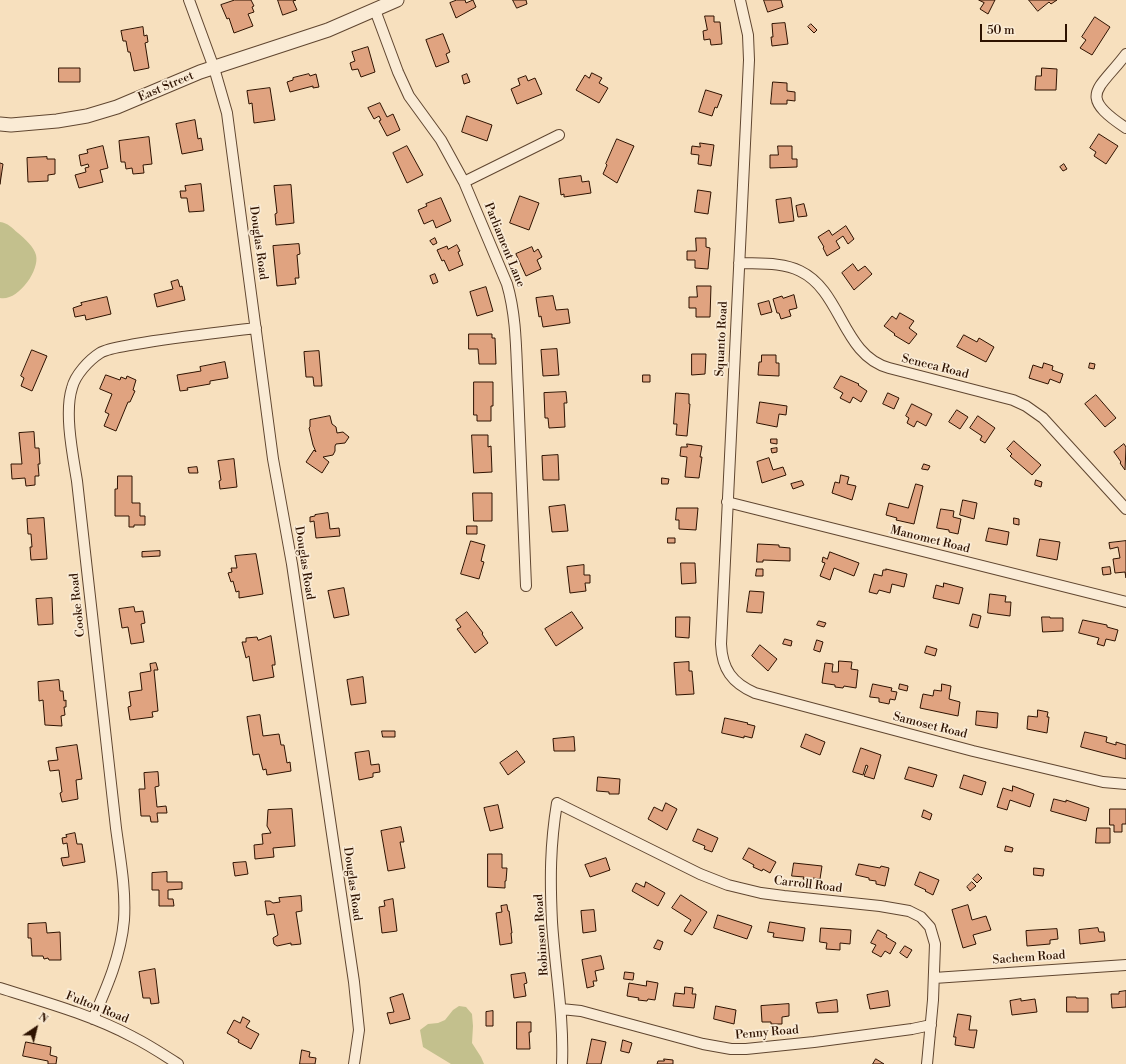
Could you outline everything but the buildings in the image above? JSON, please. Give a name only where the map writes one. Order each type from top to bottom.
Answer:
[{"type":"street","name":"Douglas Road","points":[[189,0],[214,68],[227,113],[273,459],[292,564],[354,982],[359,1030],[354,1064]]},
{"type":"street","name":"East Street","points":[[0,124],[11,125],[57,121],[87,116],[117,107],[200,72],[328,30],[397,0]]},
{"type":"street","name":"Squanto Road","points":[[732,678],[723,663],[721,644],[749,60],[748,35],[740,0]]},
{"type":"street","name":"Parliament Lane","points":[[375,10],[398,72],[409,96],[441,140],[464,182],[505,278],[511,297],[515,345],[526,586]]},
{"type":"street","points":[[1126,54],[1099,86],[1097,93],[1097,103],[1102,110],[1126,128]]},
{"type":"street","points":[[464,182],[560,135]]},
{"type":"street","name":"Seneca Road","points":[[739,263],[782,265],[799,270],[810,276],[826,293],[862,351],[876,363],[889,368],[1013,400],[1032,409],[1043,418],[1126,509]]},
{"type":"street","name":"Cooke Road","points":[[93,1019],[110,978],[118,952],[124,919],[123,884],[77,481],[71,444],[69,406],[72,388],[80,372],[101,353],[121,347],[169,338],[256,328]]},
{"type":"street","name":"Manomet Road","points":[[728,502],[1126,602]]},
{"type":"street","name":"Samoset Road","points":[[732,678],[748,690],[772,698],[987,754],[1103,782],[1126,784]]},
{"type":"street","name":"Carroll Road","points":[[557,804],[700,874],[728,885],[784,896],[880,906],[914,913],[926,921],[934,937],[935,949],[931,1025],[927,1064]]},
{"type":"street","name":"Robinson Road","points":[[557,804],[550,861],[552,922],[560,1009],[562,1064]]},
{"type":"street","name":"Sachem Road","points":[[934,978],[1126,965]]},
{"type":"street","name":"Fulton Road","points":[[0,988],[44,1001],[93,1019],[134,1037],[178,1064]]},
{"type":"street","name":"Penny Road","points":[[560,1009],[581,1011],[703,1044],[731,1049],[746,1049],[814,1042],[912,1029],[931,1025]]},
{"type":"shaded area","points":[[0,222],[10,226],[31,246],[36,255],[36,262],[31,277],[20,290],[7,298],[0,298]]},
{"type":"shaded area","points":[[459,1006],[466,1007],[472,1014],[472,1043],[484,1064],[451,1064],[423,1047],[420,1030],[428,1024],[438,1023],[445,1020],[453,1010]]}]
